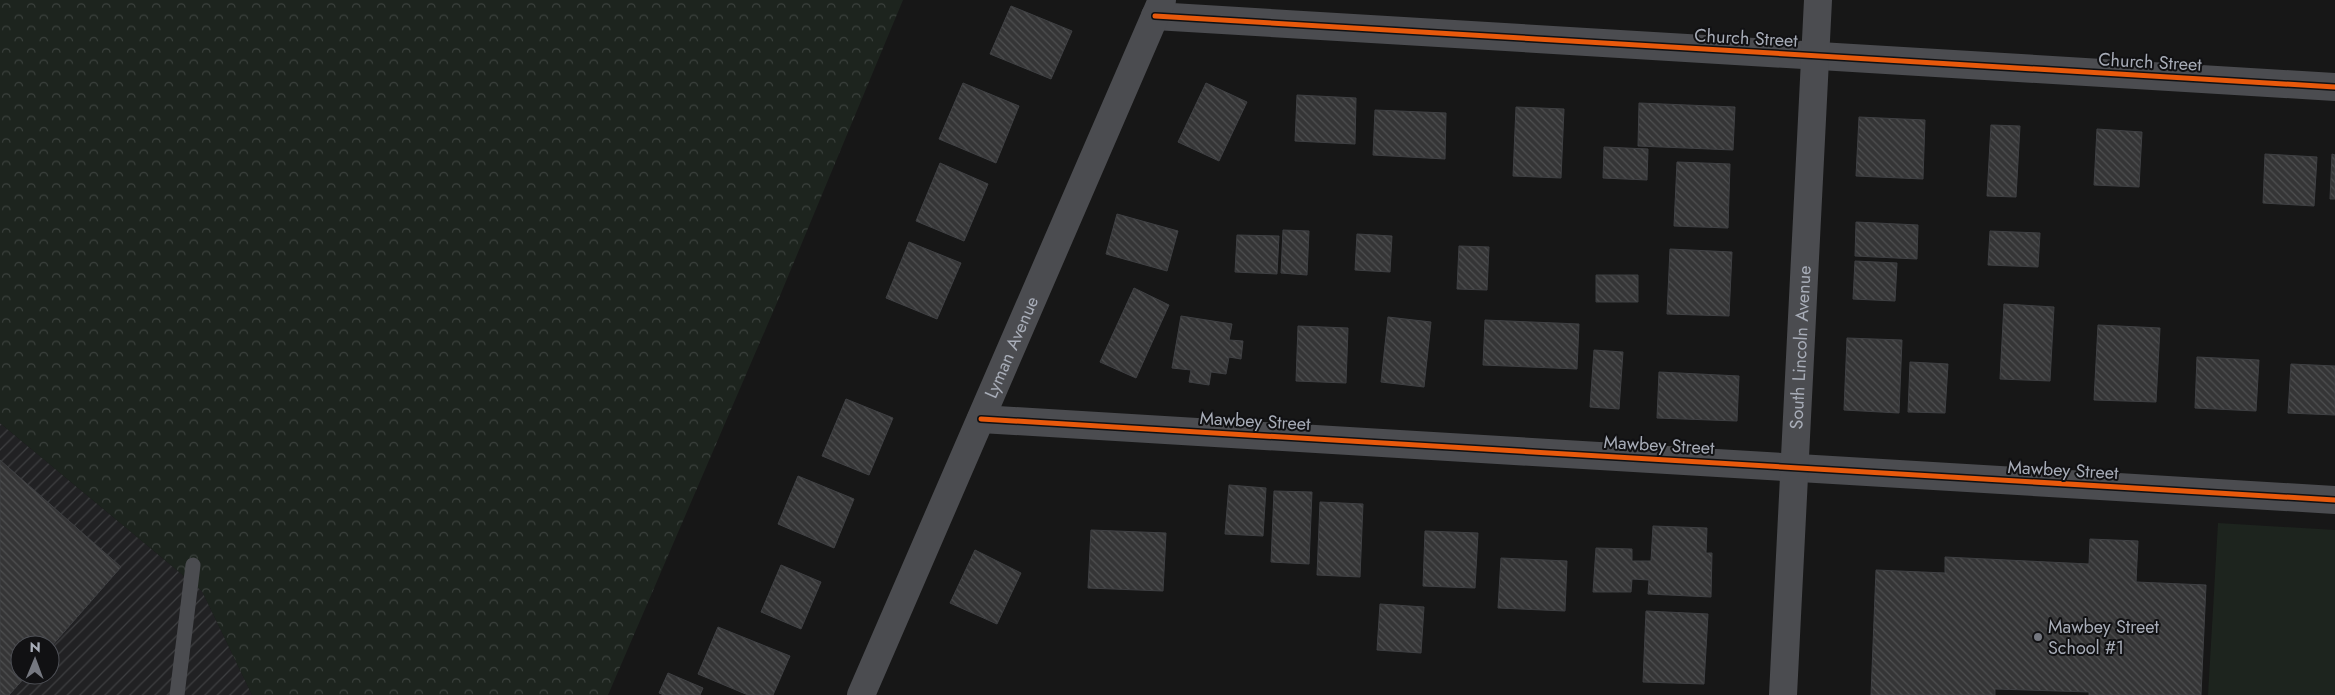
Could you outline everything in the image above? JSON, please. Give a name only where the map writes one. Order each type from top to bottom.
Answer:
[{"type":"street","name":"South Lincoln Avenue","points":[[1783,695],[1818,0]]},
{"type":"street","name":"Church Street","points":[[1159,8],[1815,56],[2335,87]]},
{"type":"street","name":"Lyman Avenue","points":[[861,695],[1159,8]]},
{"type":"street","name":"Mawbey Street","points":[[981,419],[2335,500]]},
{"type":"lane","points":[[177,695],[193,565]]},
{"type":"shaded area","points":[[0,423],[202,591],[252,695],[0,695]]},
{"type":"green space","points":[[0,0],[903,0],[779,298],[608,695],[252,695],[202,591],[0,423]]},
{"type":"green space","points":[[2218,523],[2335,530],[2335,695],[2208,695]]},
{"type":"building","points":[[1011,6],[1072,31],[1051,79],[990,54]]},
{"type":"building","points":[[963,83],[1019,106],[996,163],[939,139]]},
{"type":"building","points":[[1206,83],[1247,102],[1219,161],[1178,142]]},
{"type":"building","points":[[1297,95],[1356,98],[1355,144],[1295,141]]},
{"type":"building","points":[[1639,103],[1735,107],[1733,150],[1638,146]]},
{"type":"building","points":[[1516,107],[1564,109],[1561,178],[1513,176]]},
{"type":"building","points":[[1375,110],[1446,113],[1445,159],[1373,155]]},
{"type":"building","points":[[1859,117],[1925,120],[1923,179],[1856,176]]},
{"type":"building","points":[[1991,125],[2020,126],[2016,197],[1987,196]]},
{"type":"building","points":[[2097,129],[2142,132],[2139,187],[2094,185]]},
{"type":"building","points":[[1604,147],[1648,149],[1647,180],[1603,178]]},
{"type":"building","points":[[2265,154],[2317,157],[2314,206],[2263,203]]},
{"type":"building","points":[[2332,154],[2335,155],[2335,199],[2330,199]]},
{"type":"building","points":[[1677,162],[1730,164],[1728,228],[1674,226]]},
{"type":"building","points":[[940,163],[988,184],[964,241],[916,221]]},
{"type":"building","points":[[1117,214],[1178,231],[1167,271],[1106,254]]},
{"type":"building","points":[[1856,222],[1918,225],[1917,259],[1855,256]]},
{"type":"building","points":[[1283,230],[1309,231],[1307,275],[1281,273]]},
{"type":"building","points":[[1990,231],[2040,233],[2038,267],[1988,265]]},
{"type":"building","points":[[1357,234],[1392,236],[1390,272],[1355,270]]},
{"type":"building","points":[[1237,235],[1279,236],[1277,274],[1235,272]]},
{"type":"building","points":[[909,242],[961,263],[937,319],[886,298]]},
{"type":"building","points":[[1459,246],[1489,247],[1487,290],[1457,289]]},
{"type":"building","points":[[1670,249],[1732,252],[1729,316],[1667,314]]},
{"type":"building","points":[[1855,261],[1897,263],[1895,301],[1853,299]]},
{"type":"building","points":[[1596,275],[1638,275],[1638,302],[1596,302]]},
{"type":"building","points":[[1134,288],[1169,305],[1136,378],[1100,362]]},
{"type":"building","points":[[2004,304],[2054,307],[2050,381],[2000,379]]},
{"type":"building","points":[[1181,316],[1232,324],[1229,340],[1243,341],[1241,359],[1229,357],[1226,374],[1211,372],[1209,385],[1189,382],[1191,370],[1172,368]]},
{"type":"building","points":[[1388,317],[1431,322],[1424,387],[1381,382]]},
{"type":"building","points":[[1485,320],[1579,324],[1577,369],[1483,365]]},
{"type":"building","points":[[2098,325],[2160,328],[2156,402],[2094,400]]},
{"type":"building","points":[[1298,326],[1348,328],[1346,383],[1296,381]]},
{"type":"building","points":[[1847,338],[1902,340],[1899,413],[1844,410]]},
{"type":"building","points":[[1594,350],[1623,352],[1619,409],[1590,407]]},
{"type":"building","points":[[2197,357],[2259,360],[2256,411],[2195,408]]},
{"type":"building","points":[[1910,362],[1948,364],[1945,413],[1908,412]]},
{"type":"building","points":[[2291,364],[2335,366],[2335,415],[2288,413]]},
{"type":"building","points":[[1659,372],[1739,376],[1737,421],[1657,418]]},
{"type":"building","points":[[846,399],[893,418],[869,475],[822,456]]},
{"type":"building","points":[[0,460],[121,567],[60,637],[60,635],[10,635],[10,685],[18,685],[9,695],[0,695]]},
{"type":"building","points":[[798,476],[854,499],[834,548],[778,524]]},
{"type":"building","points":[[1229,485],[1266,488],[1263,536],[1225,534]]},
{"type":"building","points":[[1274,491],[1312,492],[1309,564],[1271,562]]},
{"type":"building","points":[[1320,502],[1363,504],[1360,577],[1317,575]]},
{"type":"building","points":[[1653,526],[1707,528],[1706,553],[1712,553],[1711,597],[1648,594],[1649,580],[1632,579],[1631,592],[1593,592],[1596,548],[1632,549],[1632,561],[1651,561]]},
{"type":"building","points":[[1091,530],[1166,533],[1163,591],[1088,588]]},
{"type":"building","points":[[1425,531],[1478,533],[1475,588],[1423,586]]},
{"type":"building","name":"Mawbey Street School #1","points":[[2090,539],[2138,541],[2136,582],[2206,585],[2201,695],[2089,695],[2089,692],[1995,689],[1995,695],[1871,695],[1876,570],[1945,573],[1945,557],[2089,564]]},
{"type":"building","points":[[975,550],[1021,573],[997,624],[950,603]]},
{"type":"building","points":[[1501,558],[1567,561],[1565,611],[1498,608]]},
{"type":"building","points":[[781,565],[821,582],[801,629],[761,612]]},
{"type":"building","points":[[1380,604],[1424,607],[1421,653],[1377,650]]},
{"type":"building","points":[[1646,611],[1708,614],[1704,684],[1643,682]]},
{"type":"building","points":[[718,627],[790,656],[773,695],[748,695],[698,674]]},
{"type":"building","points":[[668,673],[703,688],[700,695],[664,695],[659,693]]},
{"type":"cycle path","points":[[1155,16],[2335,87]]},
{"type":"cycle path","points":[[981,419],[2335,500]]},
{"type":"place","name":"Mawbey Street School #1","points":[[2038,637]]}]
